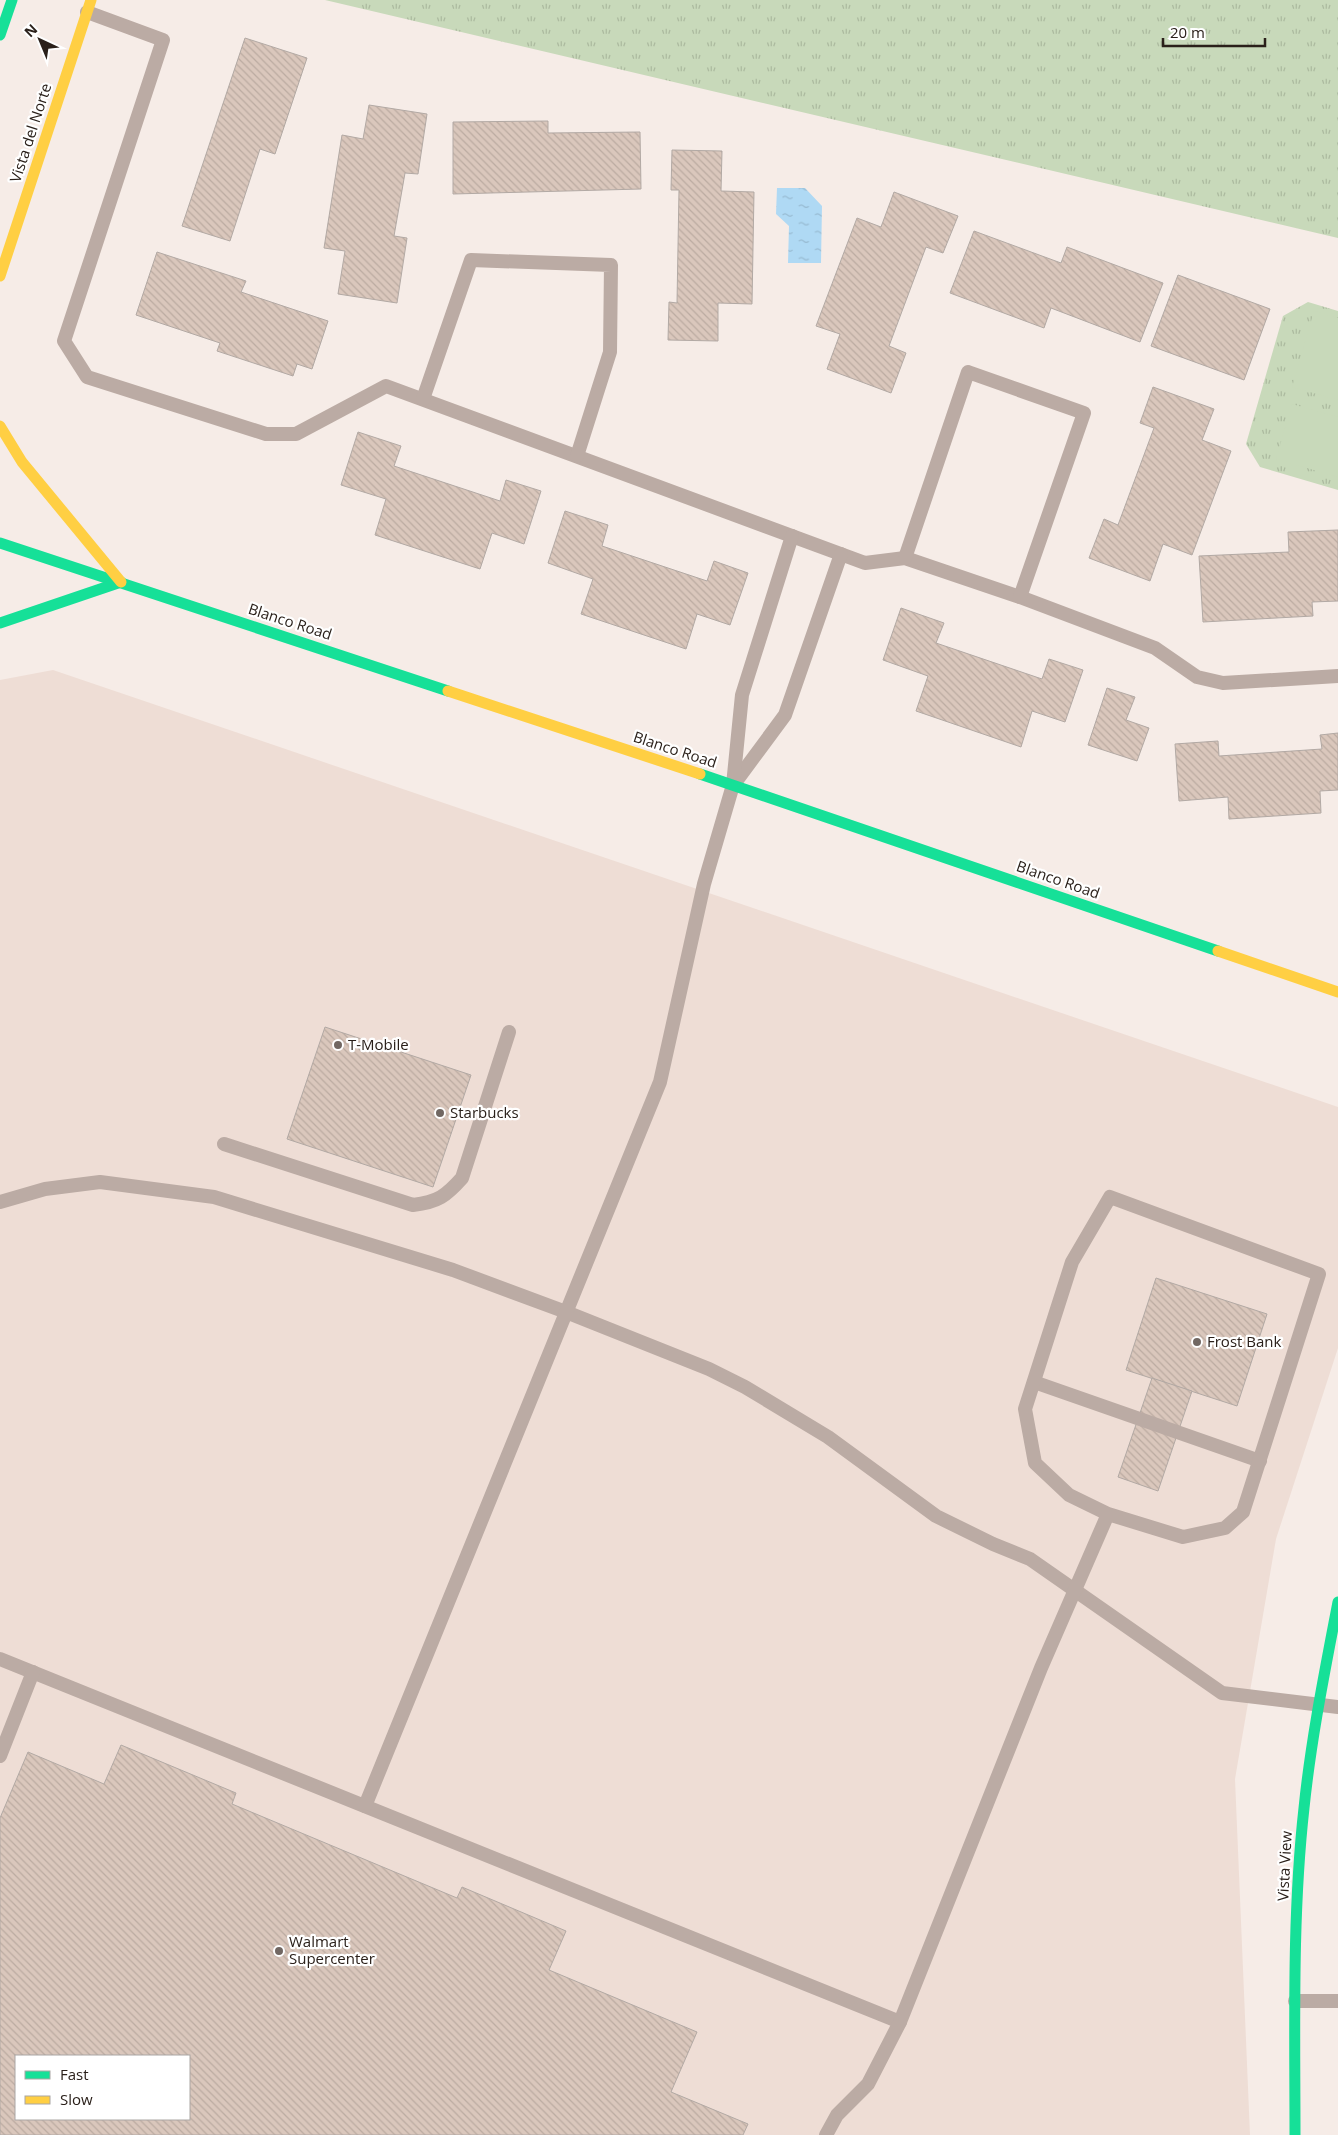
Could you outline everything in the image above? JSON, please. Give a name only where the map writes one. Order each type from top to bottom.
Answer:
[{"type":"main road","points":[[0,35],[12,0]]},
{"type":"main road","name":"Vista del Norte","points":[[0,276],[89,6]]},
{"type":"main road","points":[[0,426],[22,462],[121,582],[0,624]]},
{"type":"main road","name":"Blanco Road","points":[[0,543],[733,785],[1338,992]]},
{"type":"main road","name":"Vista View","points":[[1295,2135],[1295,2001],[1301,1838],[1318,1704],[1338,1602]]},
{"type":"lane","points":[[89,6],[163,40],[64,341],[87,377],[266,434],[296,434],[386,386],[865,563],[905,558],[1020,597],[1156,648],[1198,677],[1223,683],[1338,676]]},
{"type":"lane","points":[[424,399],[471,260],[611,265],[610,352],[576,456]]},
{"type":"lane","points":[[905,558],[968,372],[1084,413],[1020,597]]},
{"type":"lane","points":[[366,1806],[660,1082],[704,884],[733,785],[742,696],[792,536]]},
{"type":"lane","points":[[733,785],[786,715],[840,554]]},
{"type":"lane","points":[[224,1144],[414,1205],[431,1203],[446,1195],[462,1178],[509,1032]]},
{"type":"lane","points":[[0,1202],[45,1189],[100,1182],[214,1198],[454,1270],[566,1312],[666,1351],[745,1387],[828,1437],[936,1516],[993,1544],[1030,1559],[1222,1694],[1338,1707]]},
{"type":"lane","points":[[1110,1197],[1319,1274],[1243,1512],[1225,1528],[1183,1537],[1108,1514],[1069,1495],[1035,1463],[1025,1409],[1034,1382],[1072,1262],[1110,1197]]},
{"type":"lane","points":[[1034,1382],[1260,1461]]},
{"type":"lane","points":[[826,2135],[837,2115],[868,2084],[900,2022],[1074,1591],[1108,1514]]},
{"type":"lane","points":[[0,1659],[900,2022]]},
{"type":"lane","points":[[0,1756],[33,1672]]},
{"type":"lane","points":[[1295,2001],[1338,2001]]},
{"type":"shaded area","points":[[53,670],[1338,1107],[1338,1348],[1276,1539],[1235,1779],[1250,2135],[0,2135],[0,680]]},
{"type":"green space","points":[[325,0],[1338,0],[1338,238]]},
{"type":"green space","points":[[1308,302],[1338,311],[1338,490],[1260,467],[1246,444],[1283,316]]},
{"type":"green space","points":[[1314,311],[1338,318],[1338,400],[1292,387]]},
{"type":"green space","points":[[1292,404],[1338,417],[1338,477],[1276,459]]},
{"type":"water","points":[[777,188],[805,188],[822,206],[821,263],[788,263],[789,226],[776,214]]},
{"type":"building","points":[[245,38],[307,58],[275,154],[260,149],[230,241],[182,226]]},
{"type":"building","points":[[369,105],[427,114],[418,174],[405,173],[394,236],[407,238],[397,303],[338,294],[345,251],[324,248],[342,135],[363,139]]},
{"type":"building","points":[[548,121],[548,133],[640,132],[641,189],[453,194],[453,122]]},
{"type":"building","points":[[672,150],[722,151],[721,191],[754,192],[752,304],[718,303],[718,341],[668,340],[669,302],[677,303],[679,190],[671,190]]},
{"type":"building","points":[[894,192],[958,216],[943,253],[926,247],[889,346],[906,353],[891,393],[827,369],[840,334],[816,326],[857,218],[881,227]]},
{"type":"building","points":[[974,231],[1061,263],[1067,247],[1163,283],[1140,342],[1051,308],[1044,328],[950,293]]},
{"type":"building","points":[[157,252],[246,281],[241,292],[328,321],[312,369],[297,364],[293,376],[217,351],[220,343],[136,315]]},
{"type":"building","points":[[1178,275],[1270,309],[1244,380],[1151,346]]},
{"type":"building","points":[[1153,387],[1214,409],[1202,440],[1231,451],[1192,555],[1163,544],[1150,581],[1089,558],[1104,519],[1118,525],[1154,428],[1140,423]]},
{"type":"building","points":[[358,432],[401,446],[394,466],[500,501],[506,480],[541,491],[524,544],[492,533],[480,569],[375,535],[386,499],[341,485]]},
{"type":"building","points":[[565,511],[608,525],[602,546],[707,581],[714,561],[748,573],[730,625],[697,614],[686,649],[581,614],[593,579],[548,563]]},
{"type":"building","points":[[1338,530],[1338,601],[1312,602],[1313,616],[1203,622],[1199,556],[1289,552],[1288,532]]},
{"type":"building","points":[[901,608],[944,623],[936,643],[1042,679],[1049,659],[1083,670],[1065,722],[1032,711],[1021,747],[916,711],[928,676],[883,660]]},
{"type":"building","points":[[1107,688],[1135,697],[1126,720],[1149,728],[1137,761],[1088,745]]},
{"type":"building","points":[[1338,733],[1338,790],[1320,791],[1321,813],[1229,819],[1228,797],[1179,801],[1175,744],[1218,741],[1219,756],[1322,749],[1320,735]]},
{"type":"building","points":[[325,1027],[471,1075],[433,1187],[287,1139]]},
{"type":"building","name":"Frost Bank","points":[[1156,1278],[1267,1314],[1237,1406],[1126,1370]]},
{"type":"building","points":[[1152,1378],[1192,1391],[1158,1491],[1118,1477]]},
{"type":"building","name":"Walmart Supercenter","points":[[121,1745],[236,1793],[232,1804],[457,1898],[462,1887],[566,1931],[549,1970],[697,2032],[671,2092],[748,2124],[743,2135],[0,2135],[0,1818],[28,1752],[104,1784]]},
{"type":"traffic: fast","points":[[0,35],[12,0]]},
{"type":"traffic: fast","points":[[0,543],[448,691]]},
{"type":"traffic: fast","points":[[0,623],[121,582]]},
{"type":"traffic: fast","points":[[700,774],[1218,951]]},
{"type":"traffic: fast","points":[[1295,2135],[1295,1971],[1300,1849],[1310,1756],[1338,1602]]},
{"type":"traffic: slow","points":[[0,276],[91,0]]},
{"type":"traffic: slow","points":[[0,426],[22,462],[121,582]]},
{"type":"traffic: slow","points":[[448,691],[700,774]]},
{"type":"traffic: slow","points":[[1218,951],[1338,992]]},
{"type":"place","name":"T-Mobile","points":[[338,1045]]},
{"type":"place","name":"Starbucks","points":[[440,1113]]},
{"type":"place","name":"Frost Bank","points":[[1197,1342]]},
{"type":"place","name":"Walmart Supercenter","points":[[279,1951]]}]
